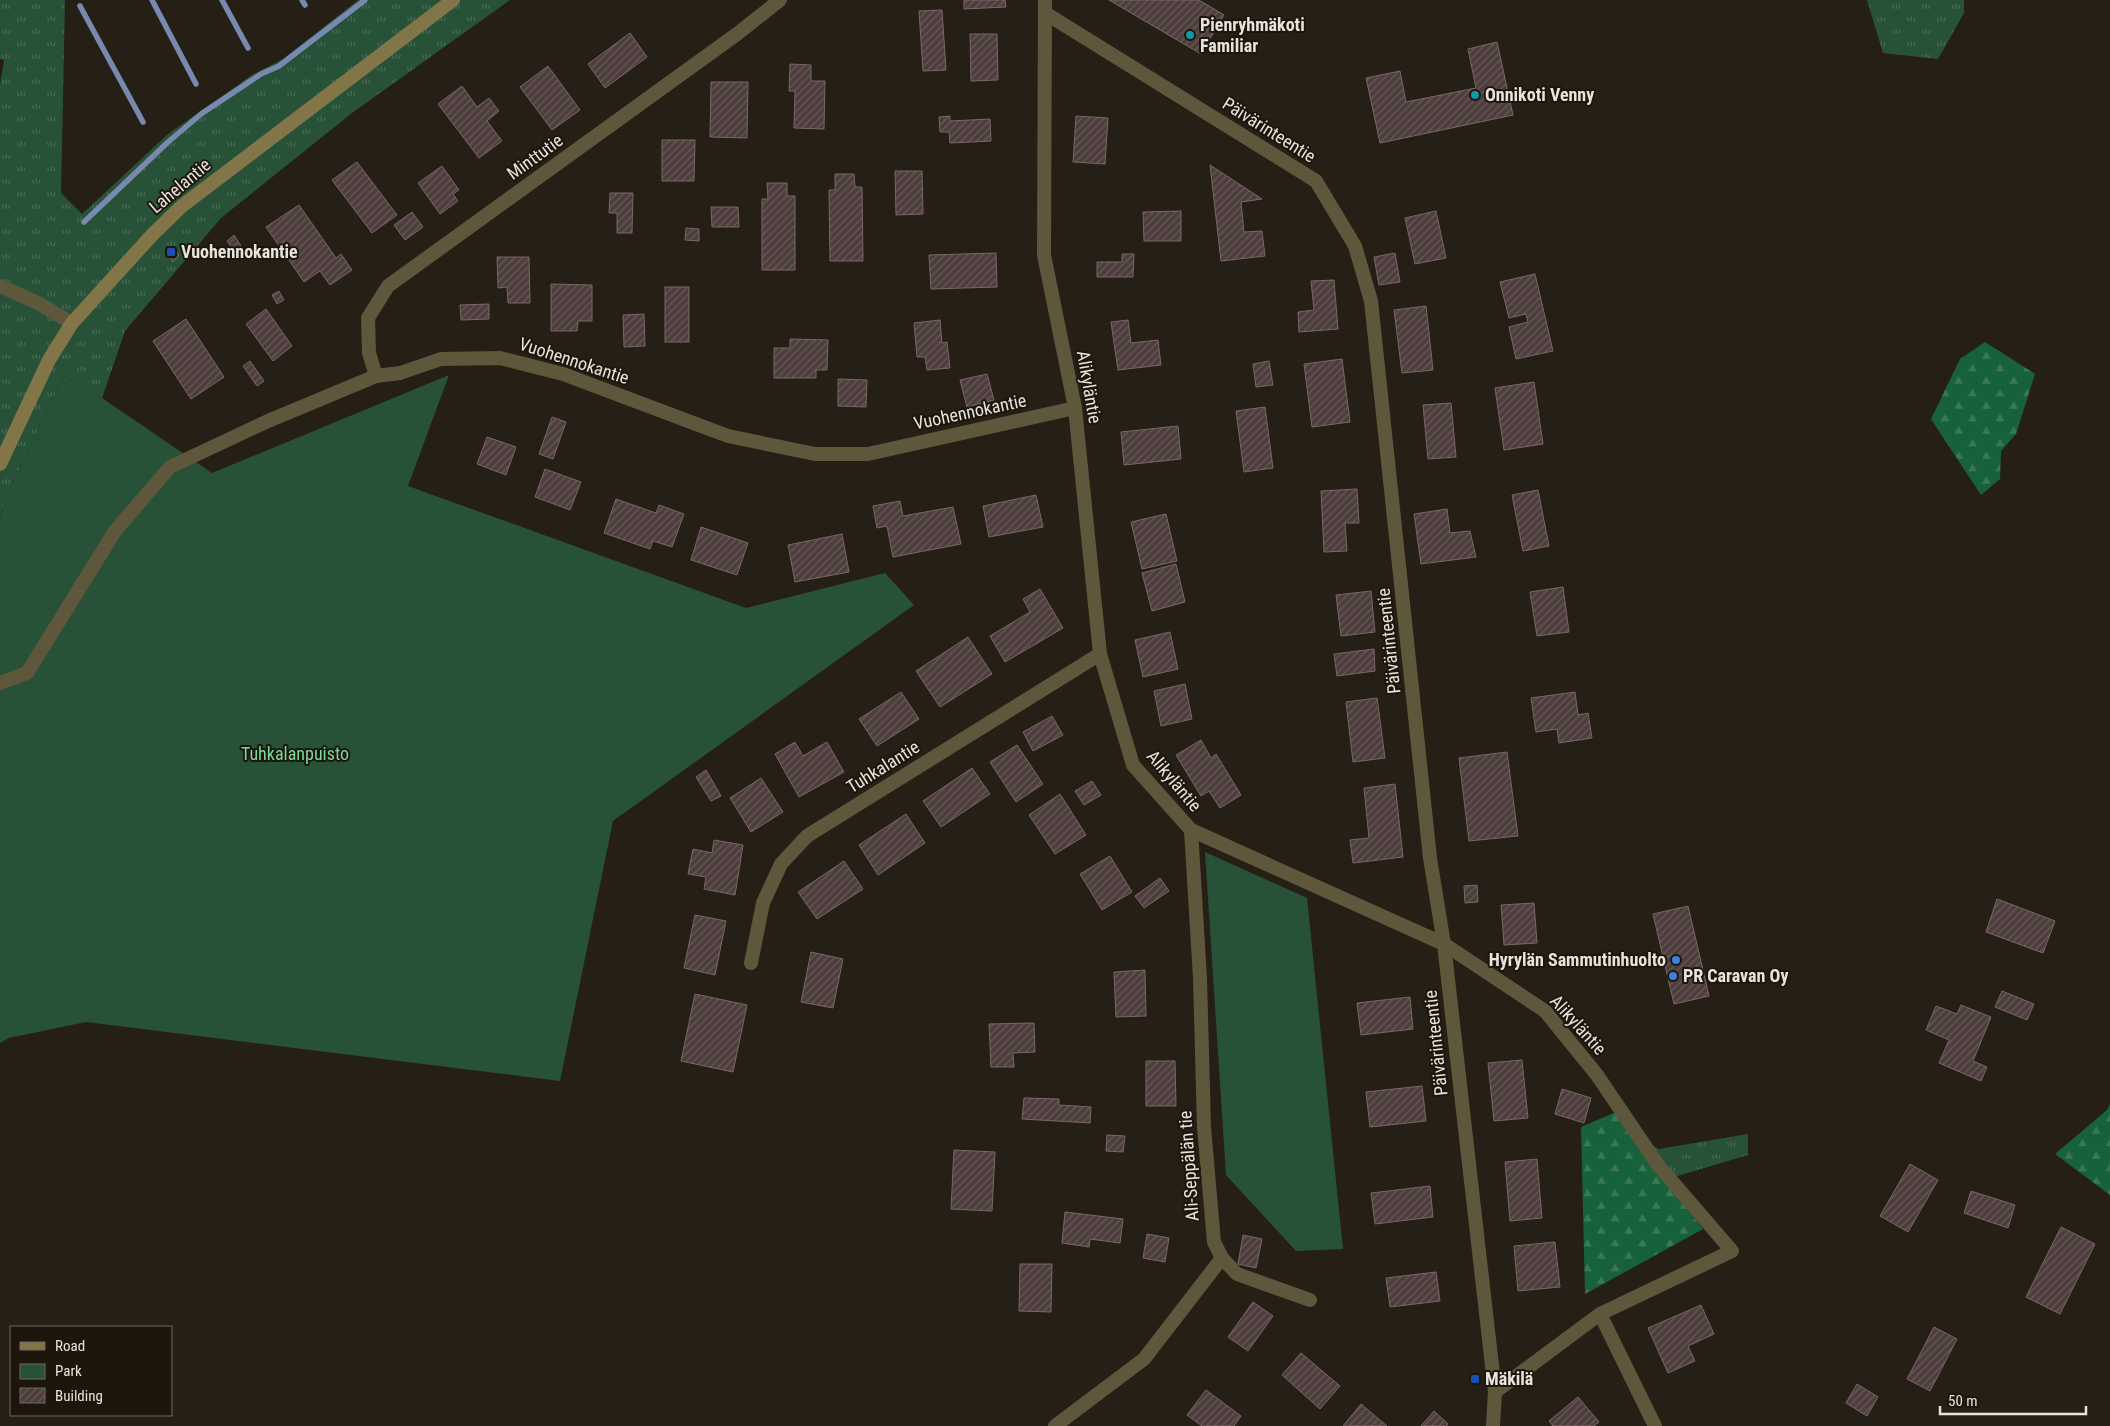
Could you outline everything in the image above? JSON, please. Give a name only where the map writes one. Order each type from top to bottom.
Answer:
[{"type":"main road","name":"Lahelantie","points":[[0,464],[49,360],[72,322],[153,234],[182,206],[453,0]]},
{"type":"street","name":"Minttutie","points":[[376,376],[369,353],[368,318],[388,286],[737,34],[780,0]]},
{"type":"street","name":"Alikyläntie","points":[[1045,7],[1044,255],[1075,408],[1100,654],[1133,764],[1191,830],[1444,944],[1545,1011],[1597,1075],[1658,1165],[1732,1250],[1600,1314]]},
{"type":"street","name":"Päivärinteentie","points":[[1045,7],[1316,181],[1355,246],[1371,301],[1430,858],[1444,944],[1495,1392],[1493,1426]]},
{"type":"street","points":[[0,286],[38,303],[72,322]]},
{"type":"street","name":"Vuohennokantie","points":[[0,683],[26,673],[115,531],[170,466],[268,421],[376,376],[400,373],[441,358],[500,358],[563,374],[728,436],[816,454],[868,454],[1075,408]]},
{"type":"street","name":"Tuhkalantie","points":[[751,964],[763,903],[781,864],[807,836],[1100,654]]},
{"type":"street","name":"Ali-Seppälän tie","points":[[1191,830],[1200,978],[1204,1128],[1214,1242],[1222,1258]]},
{"type":"street","points":[[1055,1426],[1144,1359],[1222,1258],[1237,1274],[1310,1300]]},
{"type":"street","points":[[1495,1392],[1600,1314],[1655,1426]]},
{"type":"green space","points":[[0,0],[65,0],[61,193],[82,214],[168,134],[252,75],[283,59],[358,0],[510,0],[352,113],[221,218],[125,331],[102,398],[64,376],[6,497],[0,520],[0,85],[4,60],[0,59]]},
{"type":"green space","points":[[1867,0],[1964,0],[1964,13],[1938,59],[1883,53]]},
{"type":"green space","points":[[1985,342],[2035,374],[2016,434],[2001,451],[2000,479],[1981,495],[1931,419],[1960,359]]},
{"type":"green space","name":"Tuhkalanpuisto","points":[[449,375],[408,486],[746,608],[885,573],[914,605],[613,821],[560,1081],[86,1022],[9,1038],[0,1043],[0,520],[6,497],[64,376],[102,398],[212,473]]},
{"type":"green space","points":[[1205,852],[1307,898],[1343,1249],[1296,1251],[1226,1175]]},
{"type":"green space","points":[[2110,1104],[2110,1195],[2055,1154],[2107,1110]]},
{"type":"green space","points":[[1621,1110],[1664,1180],[1703,1229],[1585,1294],[1581,1127]]},
{"type":"green space","points":[[1748,1134],[1748,1155],[1664,1180],[1640,1138],[1659,1149]]},
{"type":"building","points":[[964,0],[1005,0],[1006,7],[964,9]]},
{"type":"building","name":"Pienryhmäkoti Familiar","points":[[1109,0],[1199,0],[1224,15],[1201,54]]},
{"type":"building","points":[[942,10],[946,70],[923,71],[919,11]]},
{"type":"building","points":[[630,33],[647,57],[605,88],[588,64]]},
{"type":"building","points":[[970,34],[997,34],[998,80],[971,81]]},
{"type":"building","name":"Onnikoti Venny","points":[[1497,42],[1513,115],[1380,143],[1366,78],[1400,71],[1406,102],[1476,88],[1468,49]]},
{"type":"building","points":[[790,64],[811,65],[811,81],[825,81],[824,129],[794,128],[795,91],[789,91]]},
{"type":"building","points":[[548,66],[580,110],[552,130],[520,87]]},
{"type":"building","points":[[711,82],[748,82],[747,138],[710,137]]},
{"type":"building","points":[[462,86],[477,107],[489,98],[499,111],[487,121],[502,141],[479,158],[438,104]]},
{"type":"building","points":[[950,116],[950,121],[990,119],[991,141],[950,143],[949,132],[940,132],[939,117]]},
{"type":"building","points":[[1076,116],[1108,118],[1105,164],[1073,162]]},
{"type":"building","points":[[662,140],[695,140],[694,181],[662,181]]},
{"type":"building","points":[[357,162],[397,215],[372,233],[332,180]]},
{"type":"building","points":[[1210,165],[1262,199],[1241,202],[1244,232],[1262,231],[1265,256],[1221,261]]},
{"type":"building","points":[[442,166],[459,190],[453,194],[458,201],[440,214],[418,183]]},
{"type":"building","points":[[895,171],[922,171],[923,214],[896,215]]},
{"type":"building","points":[[835,174],[854,174],[855,187],[862,187],[863,261],[830,261],[829,190],[835,190]]},
{"type":"building","points":[[767,183],[787,183],[787,196],[795,196],[795,270],[762,270],[762,199],[768,199]]},
{"type":"building","points":[[610,193],[633,193],[632,233],[617,233],[617,213],[609,213]]},
{"type":"building","points":[[299,205],[336,258],[341,254],[352,270],[330,285],[320,271],[304,282],[266,227]]},
{"type":"building","points":[[711,207],[738,207],[739,227],[712,227]]},
{"type":"building","points":[[1181,211],[1181,241],[1144,241],[1143,212]]},
{"type":"building","points":[[1436,211],[1446,258],[1415,264],[1405,218]]},
{"type":"building","points":[[412,212],[423,227],[405,240],[394,225]]},
{"type":"building","points":[[686,228],[699,229],[699,241],[685,240]]},
{"type":"building","points":[[234,235],[241,246],[234,251],[227,241]]},
{"type":"building","points":[[177,253],[179,255],[173,262],[171,259]]},
{"type":"building","points":[[996,253],[997,287],[931,289],[929,255]]},
{"type":"building","points":[[1395,253],[1400,282],[1379,285],[1374,257]]},
{"type":"building","points":[[1122,254],[1134,254],[1133,277],[1097,277],[1097,262],[1122,262]]},
{"type":"building","points":[[497,257],[529,257],[530,303],[508,303],[507,287],[498,288]]},
{"type":"building","points":[[1535,274],[1553,351],[1516,359],[1509,327],[1528,322],[1526,314],[1509,318],[1500,282]]},
{"type":"building","points":[[1334,280],[1338,329],[1299,332],[1298,312],[1314,310],[1311,281]]},
{"type":"building","points":[[551,284],[592,285],[592,321],[578,321],[577,331],[551,331]]},
{"type":"building","points":[[665,287],[689,287],[689,342],[665,342]]},
{"type":"building","points":[[279,291],[284,300],[277,304],[272,295]]},
{"type":"building","points":[[489,304],[489,319],[461,320],[460,305]]},
{"type":"building","points":[[1426,306],[1433,370],[1402,373],[1394,310]]},
{"type":"building","points":[[266,309],[292,346],[273,361],[246,324]]},
{"type":"building","points":[[644,314],[645,346],[624,347],[623,315]]},
{"type":"building","points":[[186,319],[224,377],[191,399],[153,341]]},
{"type":"building","points":[[940,320],[942,343],[947,342],[950,368],[927,370],[925,357],[917,357],[914,323]]},
{"type":"building","points":[[1128,320],[1131,343],[1158,340],[1161,365],[1118,370],[1111,322]]},
{"type":"building","points":[[790,339],[828,340],[827,370],[816,370],[816,378],[774,378],[774,348],[790,348]]},
{"type":"building","points":[[1342,359],[1350,422],[1312,427],[1304,364]]},
{"type":"building","points":[[250,361],[264,381],[257,386],[243,366]]},
{"type":"building","points":[[1269,361],[1273,385],[1256,387],[1253,364]]},
{"type":"building","points":[[987,374],[994,400],[967,407],[960,380]]},
{"type":"building","points":[[838,379],[867,380],[866,407],[838,406]]},
{"type":"building","points":[[1534,382],[1543,444],[1504,450],[1495,388]]},
{"type":"building","points":[[1451,403],[1456,457],[1428,459],[1423,405]]},
{"type":"building","points":[[1265,407],[1273,468],[1244,472],[1236,411]]},
{"type":"building","points":[[552,417],[566,422],[553,459],[539,454]]},
{"type":"building","points":[[1178,426],[1181,459],[1124,465],[1121,432]]},
{"type":"building","points":[[487,437],[516,447],[506,475],[477,464]]},
{"type":"building","points":[[545,469],[581,482],[570,510],[535,497]]},
{"type":"building","points":[[1357,489],[1359,523],[1345,523],[1347,551],[1324,552],[1321,491]]},
{"type":"building","points":[[1538,490],[1549,546],[1523,551],[1512,495]]},
{"type":"building","points":[[1036,495],[1043,527],[989,537],[983,506]]},
{"type":"building","points":[[616,499],[656,513],[659,505],[684,514],[672,547],[653,541],[650,549],[604,533]]},
{"type":"building","points":[[900,501],[903,516],[953,507],[961,544],[893,557],[887,526],[877,528],[873,506]]},
{"type":"building","points":[[1447,509],[1450,533],[1470,531],[1476,557],[1421,564],[1414,514]]},
{"type":"building","points":[[1166,514],[1177,561],[1142,569],[1131,522]]},
{"type":"building","points":[[701,527],[748,543],[737,575],[691,560]]},
{"type":"building","points":[[842,534],[849,572],[795,582],[788,545]]},
{"type":"building","points":[[1176,564],[1185,602],[1152,611],[1142,573]]},
{"type":"building","points":[[1563,587],[1569,632],[1537,636],[1530,592]]},
{"type":"building","points":[[1040,589],[1063,628],[1005,662],[990,636],[1030,612],[1023,599]]},
{"type":"building","points":[[1371,591],[1375,632],[1341,636],[1336,595]]},
{"type":"building","points":[[1170,632],[1178,669],[1143,677],[1135,640]]},
{"type":"building","points":[[968,637],[992,674],[940,707],[916,671]]},
{"type":"building","points":[[1374,649],[1375,671],[1337,676],[1334,654]]},
{"type":"building","points":[[1185,684],[1192,719],[1161,726],[1154,691]]},
{"type":"building","points":[[901,692],[919,719],[877,746],[859,719]]},
{"type":"building","points":[[1575,692],[1578,715],[1588,713],[1592,738],[1559,743],[1557,729],[1536,732],[1531,698]]},
{"type":"building","points":[[1377,698],[1385,758],[1353,762],[1346,702]]},
{"type":"building","points":[[1052,716],[1063,735],[1033,751],[1023,732]]},
{"type":"building","points":[[1201,740],[1211,758],[1216,754],[1241,795],[1220,808],[1209,791],[1201,796],[1176,755]]},
{"type":"building","points":[[795,742],[803,756],[827,742],[844,772],[799,797],[775,754]]},
{"type":"building","points":[[1017,745],[1043,784],[1016,802],[990,762]]},
{"type":"building","points":[[1507,752],[1518,836],[1469,841],[1459,758]]},
{"type":"building","points":[[972,768],[990,794],[941,827],[923,801]]},
{"type":"building","points":[[706,770],[721,796],[711,801],[696,777]]},
{"type":"building","points":[[761,778],[783,812],[751,832],[730,798]]},
{"type":"building","points":[[1092,781],[1101,795],[1084,805],[1075,791]]},
{"type":"building","points":[[1395,784],[1403,857],[1353,863],[1350,840],[1369,838],[1364,788]]},
{"type":"building","points":[[1060,794],[1086,835],[1055,854],[1029,815]]},
{"type":"building","points":[[906,814],[925,843],[878,875],[859,845]]},
{"type":"building","points":[[714,840],[743,845],[735,895],[704,889],[706,877],[688,874],[693,849],[712,853]]},
{"type":"building","points":[[1110,856],[1132,892],[1102,910],[1080,874]]},
{"type":"building","points":[[844,861],[863,889],[817,919],[798,892]]},
{"type":"building","points":[[1160,878],[1169,891],[1144,908],[1135,896]]},
{"type":"building","points":[[1477,885],[1478,902],[1465,903],[1464,886]]},
{"type":"building","points":[[1997,899],[2055,921],[2043,953],[1986,932]]},
{"type":"building","points":[[1534,903],[1537,943],[1504,945],[1501,905]]},
{"type":"building","points":[[1688,906],[1709,996],[1674,1004],[1653,914]]},
{"type":"building","points":[[695,915],[726,921],[715,975],[684,968]]},
{"type":"building","points":[[811,952],[843,959],[833,1008],[801,1002]]},
{"type":"building","points":[[1145,970],[1146,1016],[1116,1017],[1114,972]]},
{"type":"building","points":[[2002,991],[2034,1004],[2027,1020],[1995,1007]]},
{"type":"building","points":[[695,994],[747,1005],[733,1072],[681,1061]]},
{"type":"building","points":[[1410,997],[1413,1029],[1361,1035],[1357,1003]]},
{"type":"building","points":[[1961,1005],[1991,1017],[1973,1061],[1987,1067],[1981,1081],[1939,1063],[1949,1040],[1926,1030],[1936,1006],[1957,1014]]},
{"type":"building","points":[[1034,1023],[1035,1052],[1013,1053],[1014,1067],[991,1067],[989,1024]]},
{"type":"building","points":[[1522,1060],[1528,1118],[1494,1121],[1488,1063]]},
{"type":"building","points":[[1146,1061],[1175,1061],[1176,1106],[1146,1106]]},
{"type":"building","points":[[1422,1086],[1426,1121],[1370,1127],[1366,1092]]},
{"type":"building","points":[[1562,1089],[1591,1098],[1584,1123],[1555,1114]]},
{"type":"building","points":[[1024,1098],[1059,1099],[1059,1105],[1091,1107],[1090,1123],[1022,1119]]},
{"type":"building","points":[[1107,1135],[1125,1136],[1123,1152],[1106,1151]]},
{"type":"building","points":[[954,1150],[995,1152],[992,1211],[951,1209]]},
{"type":"building","points":[[1537,1159],[1542,1218],[1510,1221],[1505,1162]]},
{"type":"building","points":[[1910,1164],[1938,1180],[1908,1232],[1880,1216]]},
{"type":"building","points":[[1430,1186],[1433,1217],[1375,1224],[1371,1193]]},
{"type":"building","points":[[1971,1191],[2015,1205],[2008,1228],[1964,1213]]},
{"type":"building","points":[[1065,1212],[1123,1219],[1120,1243],[1090,1239],[1089,1247],[1062,1243]]},
{"type":"building","points":[[2061,1227],[2095,1244],[2060,1314],[2026,1297]]},
{"type":"building","points":[[1147,1234],[1169,1238],[1165,1262],[1143,1258]]},
{"type":"building","points":[[1243,1235],[1262,1239],[1256,1268],[1238,1264]]},
{"type":"building","points":[[1555,1242],[1560,1287],[1518,1291],[1514,1246]]},
{"type":"building","points":[[1020,1264],[1052,1264],[1051,1312],[1019,1311]]},
{"type":"building","points":[[1436,1272],[1440,1301],[1390,1307],[1386,1278]]},
{"type":"building","points":[[1253,1302],[1273,1316],[1248,1351],[1228,1337]]},
{"type":"building","points":[[1701,1305],[1714,1334],[1688,1346],[1695,1361],[1668,1373],[1648,1328]]},
{"type":"building","points":[[1934,1327],[1957,1339],[1930,1391],[1907,1379]]},
{"type":"building","points":[[1301,1353],[1340,1386],[1320,1409],[1282,1375]]},
{"type":"building","points":[[1857,1384],[1878,1397],[1867,1416],[1846,1403]]},
{"type":"building","points":[[1206,1390],[1241,1416],[1234,1426],[1202,1426],[1187,1415]]},
{"type":"building","points":[[1578,1397],[1599,1422],[1594,1426],[1553,1426],[1549,1421]]},
{"type":"building","points":[[1361,1404],[1387,1426],[1343,1426]]},
{"type":"building","points":[[1434,1411],[1448,1424],[1446,1426],[1421,1426]]},
{"type":"waterway","points":[[152,0],[196,84]]},
{"type":"waterway","points":[[222,0],[248,48]]},
{"type":"waterway","points":[[302,0],[305,5]]},
{"type":"waterway","points":[[84,222],[168,142],[201,114],[261,74],[279,66],[365,0]]},
{"type":"waterway","points":[[80,6],[143,122]]},
{"type":"place","name":"Pienryhmäkoti Familiar","points":[[1190,35]]},
{"type":"place","name":"Onnikoti Venny","points":[[1475,95]]},
{"type":"place","name":"Vuohennokantie","points":[[171,252]]},
{"type":"place","name":"Hyrylän Sammutinhuolto","points":[[1676,960]]},
{"type":"place","name":"PR Caravan Oy","points":[[1673,976]]},
{"type":"place","name":"Mäkilä","points":[[1475,1379]]}]
